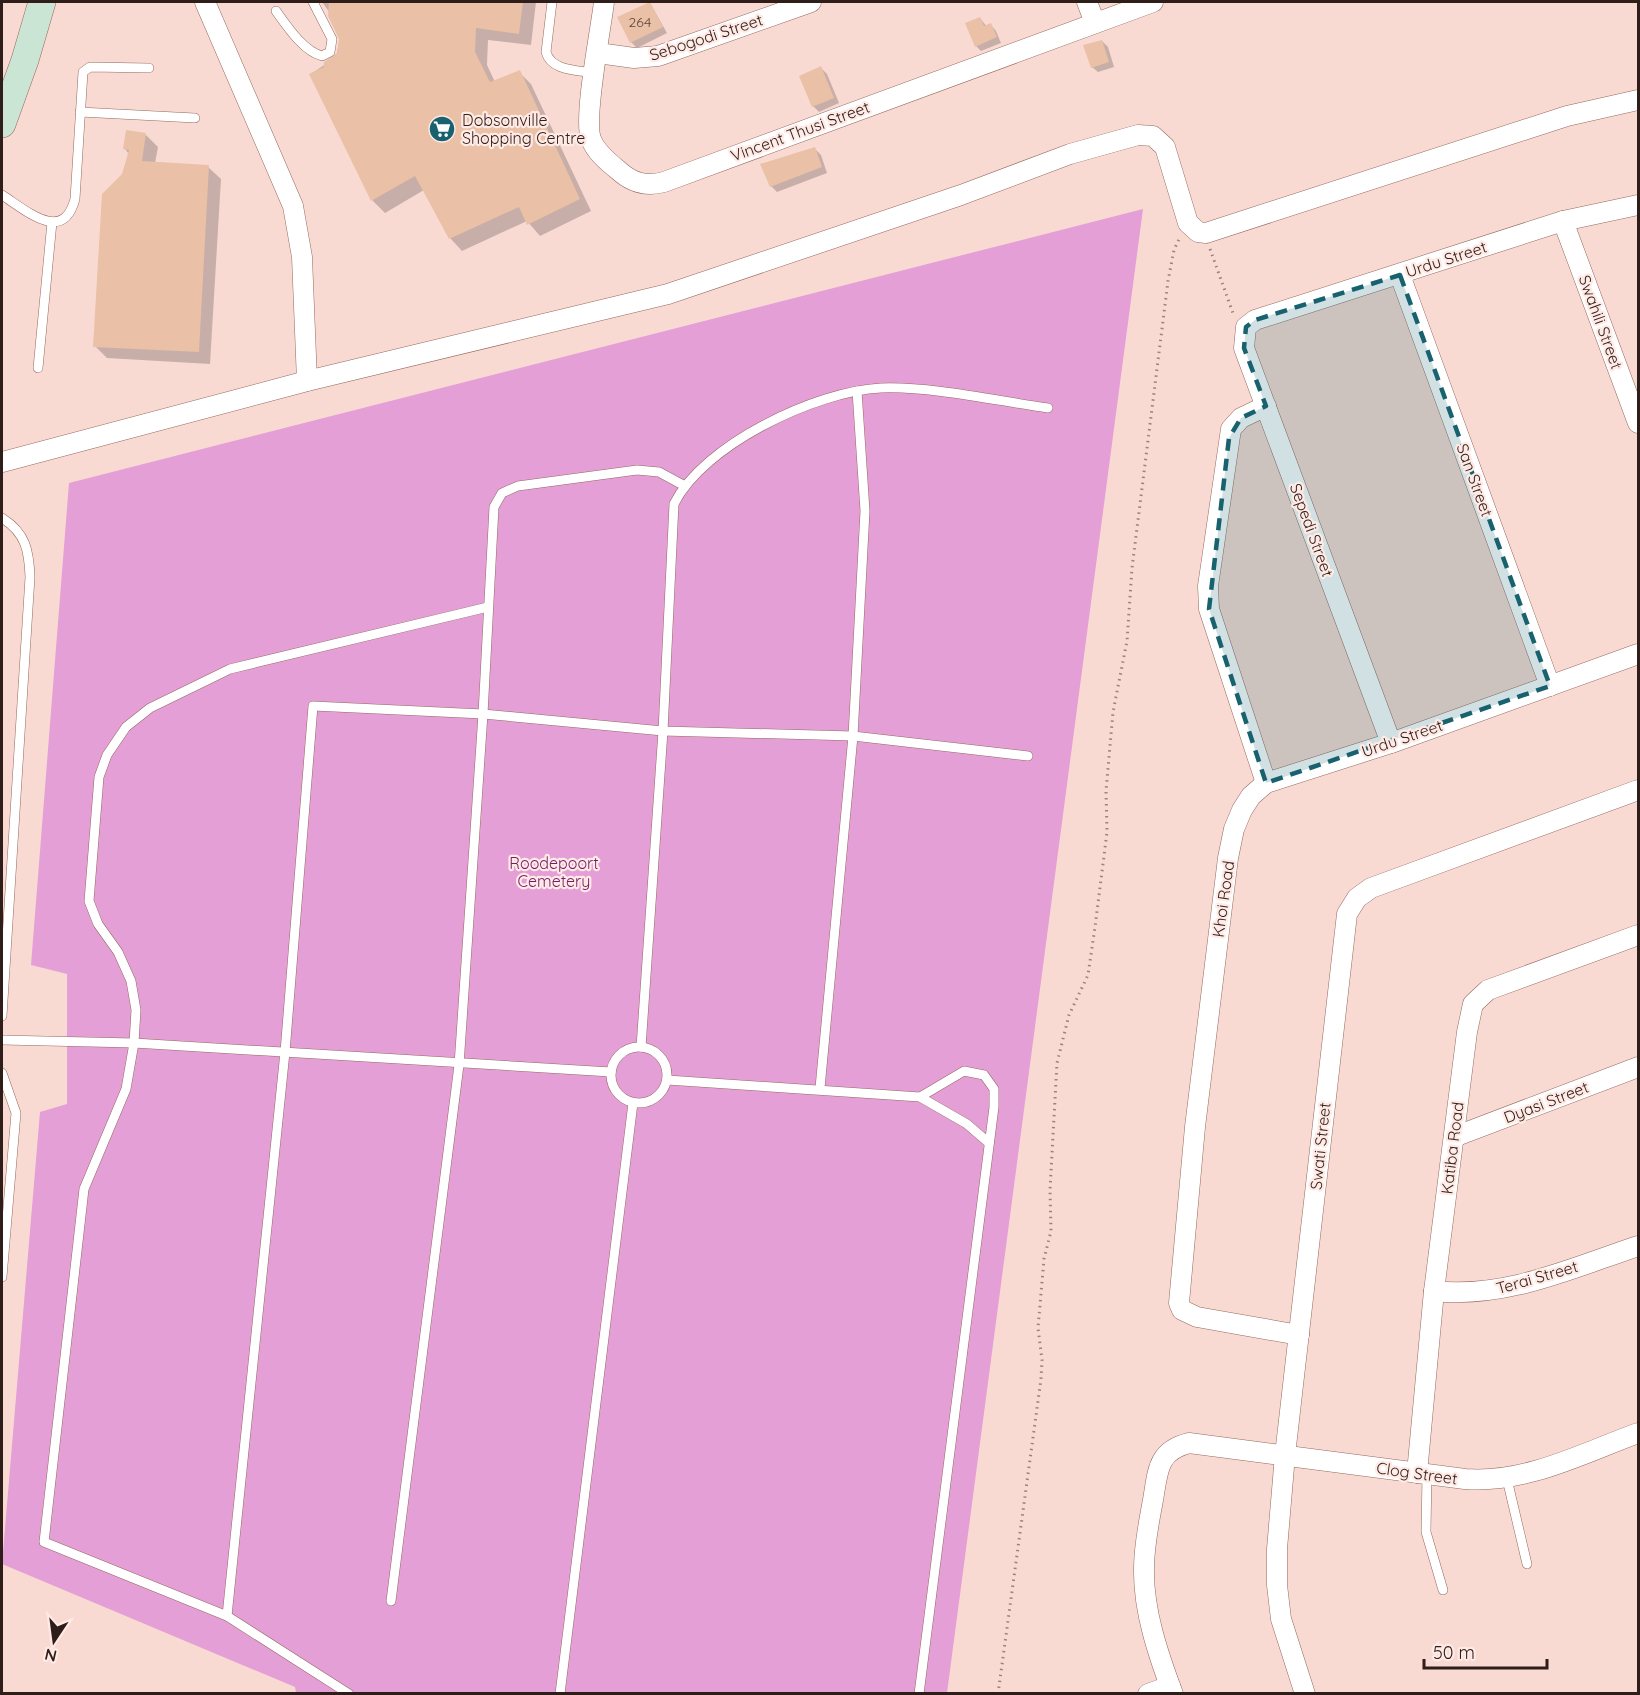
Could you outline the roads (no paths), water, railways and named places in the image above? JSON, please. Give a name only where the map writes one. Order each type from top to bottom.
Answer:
[{"type":"main road","points":[[2,124],[26,60],[42,2]]},
{"type":"street","points":[[204,2],[293,206],[302,257],[307,381]]},
{"type":"street","name":"Vincent Thusi Street","points":[[604,2],[588,122],[592,143],[625,176],[634,182],[648,185],[664,182],[1153,2]]},
{"type":"street","name":"Sebogodi Street","points":[[598,53],[634,58],[658,56],[811,2]]},
{"type":"street","points":[[1087,2],[1095,22]]},
{"type":"street","points":[[2,462],[307,381],[668,294],[961,195],[1070,154],[1138,135],[1153,136],[1165,147],[1188,223],[1198,232],[1206,233],[1567,116],[1638,100]]},
{"type":"street","name":"Urdu Street","points":[[1251,324],[1563,221],[1638,205]]},
{"type":"street","name":"Swahili Street","points":[[1563,221],[1638,423]]},
{"type":"street","name":"San Street","points":[[1400,275],[1550,686]]},
{"type":"street","name":"Sepedi Street","points":[[1251,324],[1244,348],[1391,743]]},
{"type":"street","points":[[1266,406],[1241,418],[1231,429],[1208,586],[1214,628],[1266,783]]},
{"type":"street","name":"Urdu Street","points":[[1266,783],[1391,743],[1638,654]]},
{"type":"street","name":"Khoi Road","points":[[1266,783],[1251,796],[1242,810],[1234,829],[1228,858],[1195,1127],[1179,1303],[1182,1310],[1197,1317],[1299,1335]]},
{"type":"street","name":"Swati Street","points":[[1305,1694],[1287,1644],[1277,1585],[1285,1455],[1344,927],[1352,904],[1371,888],[1638,790]]},
{"type":"street","name":"Katiba Road","points":[[1422,1474],[1434,1291],[1470,1015],[1478,997],[1488,990],[1638,935]]},
{"type":"street","name":"Dyasi Street","points":[[1454,1137],[1638,1067]]},
{"type":"street","name":"Terai Street","points":[[1434,1291],[1471,1293],[1507,1288],[1638,1246]]},
{"type":"street","name":"Clog Street","points":[[1172,1690],[1146,1598],[1145,1548],[1162,1461],[1174,1447],[1189,1443],[1481,1481],[1507,1479],[1638,1433]]},
{"type":"street","points":[[1148,1694],[1172,1690]]},
{"type":"lane","points":[[276,11],[290,30],[311,50],[322,56],[332,48],[332,39],[313,2]]},
{"type":"lane","points":[[552,2],[547,58],[552,64],[594,73]]},
{"type":"lane","points":[[2,195],[37,217],[52,222],[68,217],[75,199],[82,76],[90,67],[149,68]]},
{"type":"lane","points":[[80,112],[195,117]]},
{"type":"lane","points":[[38,368],[52,222]]},
{"type":"lane","points":[[641,1047],[663,731],[674,504],[683,485],[720,453],[784,415],[857,391],[904,389],[1048,408]]},
{"type":"lane","points":[[820,1088],[853,736],[865,511],[857,391]]},
{"type":"lane","points":[[391,1601],[459,1065],[483,714],[494,507],[502,493],[518,486],[637,470],[659,472],[683,485]]},
{"type":"lane","points":[[2,518],[24,538],[29,554],[30,577],[2,1016]]},
{"type":"lane","points":[[348,1694],[227,1616],[44,1542],[84,1189],[126,1089],[134,1043],[136,1010],[131,981],[118,952],[98,924],[89,901],[99,777],[107,755],[126,727],[150,708],[230,669],[488,607]]},
{"type":"lane","points":[[227,1616],[285,1052],[313,706],[483,714],[663,731],[853,736],[1028,756]]},
{"type":"lane","points":[[2,1040],[134,1043],[459,1065],[611,1072]]},
{"type":"lane","points":[[641,1047],[658,1054],[664,1062],[667,1080],[664,1089],[651,1101],[633,1103],[619,1095],[614,1088],[611,1072],[613,1064],[625,1051],[641,1047]]},
{"type":"lane","points":[[919,1694],[994,1089],[984,1075],[964,1071],[920,1097]]},
{"type":"lane","points":[[2,1073],[16,1113],[2,1277]]},
{"type":"lane","points":[[667,1080],[820,1088],[920,1097],[967,1124],[989,1143]]},
{"type":"lane","points":[[560,1694],[633,1103]]},
{"type":"lane","points":[[1422,1474],[1426,1532],[1443,1590]]},
{"type":"lane","points":[[1507,1479],[1527,1564]]},
{"type":"place","name":"Dobsonville Shopping Centre","points":[[442,129]]},
{"type":"park label","name":"Roodepoort Cemetery","points":[[554,872]]}]
